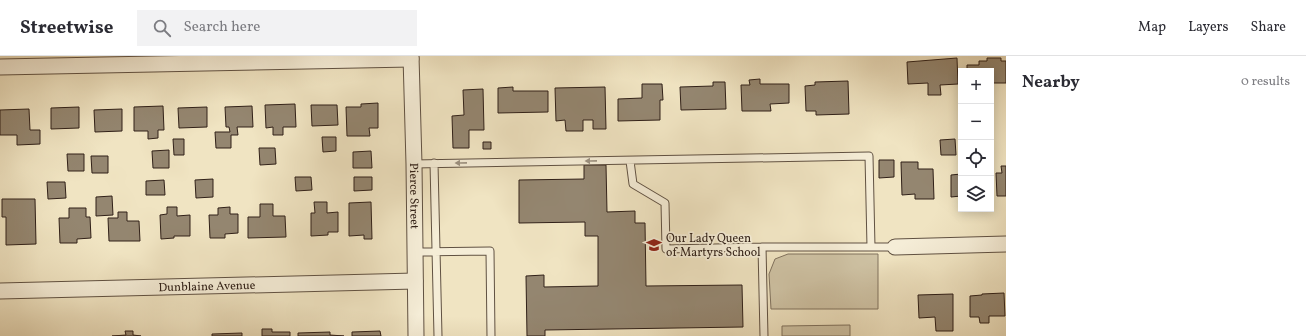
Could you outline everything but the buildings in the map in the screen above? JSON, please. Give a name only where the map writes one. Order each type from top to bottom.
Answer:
[{"type":"street","points":[[0,67],[411,57]]},
{"type":"street","name":"Pierce Street","points":[[411,57],[416,336]]},
{"type":"street","points":[[895,247],[1006,244]]},
{"type":"street","name":"Dunblaine Avenue","points":[[0,291],[415,281]]},
{"type":"lane","points":[[414,164],[869,156],[871,247]]},
{"type":"lane","points":[[630,161],[634,184],[665,203],[666,249],[895,247]]},
{"type":"lane","points":[[434,163],[438,336]]},
{"type":"lane","points":[[762,247],[764,336]]},
{"type":"lane","points":[[414,252],[490,251],[491,336]]},
{"type":"shaded area","points":[[788,254],[878,254],[878,309],[771,309],[769,274],[775,259]]},
{"type":"shaded area","points":[[850,325],[850,336],[782,336],[782,326]]},
{"type":"place","name":"Our Lady Queen of Martyrs School","points":[[654,245]]}]
